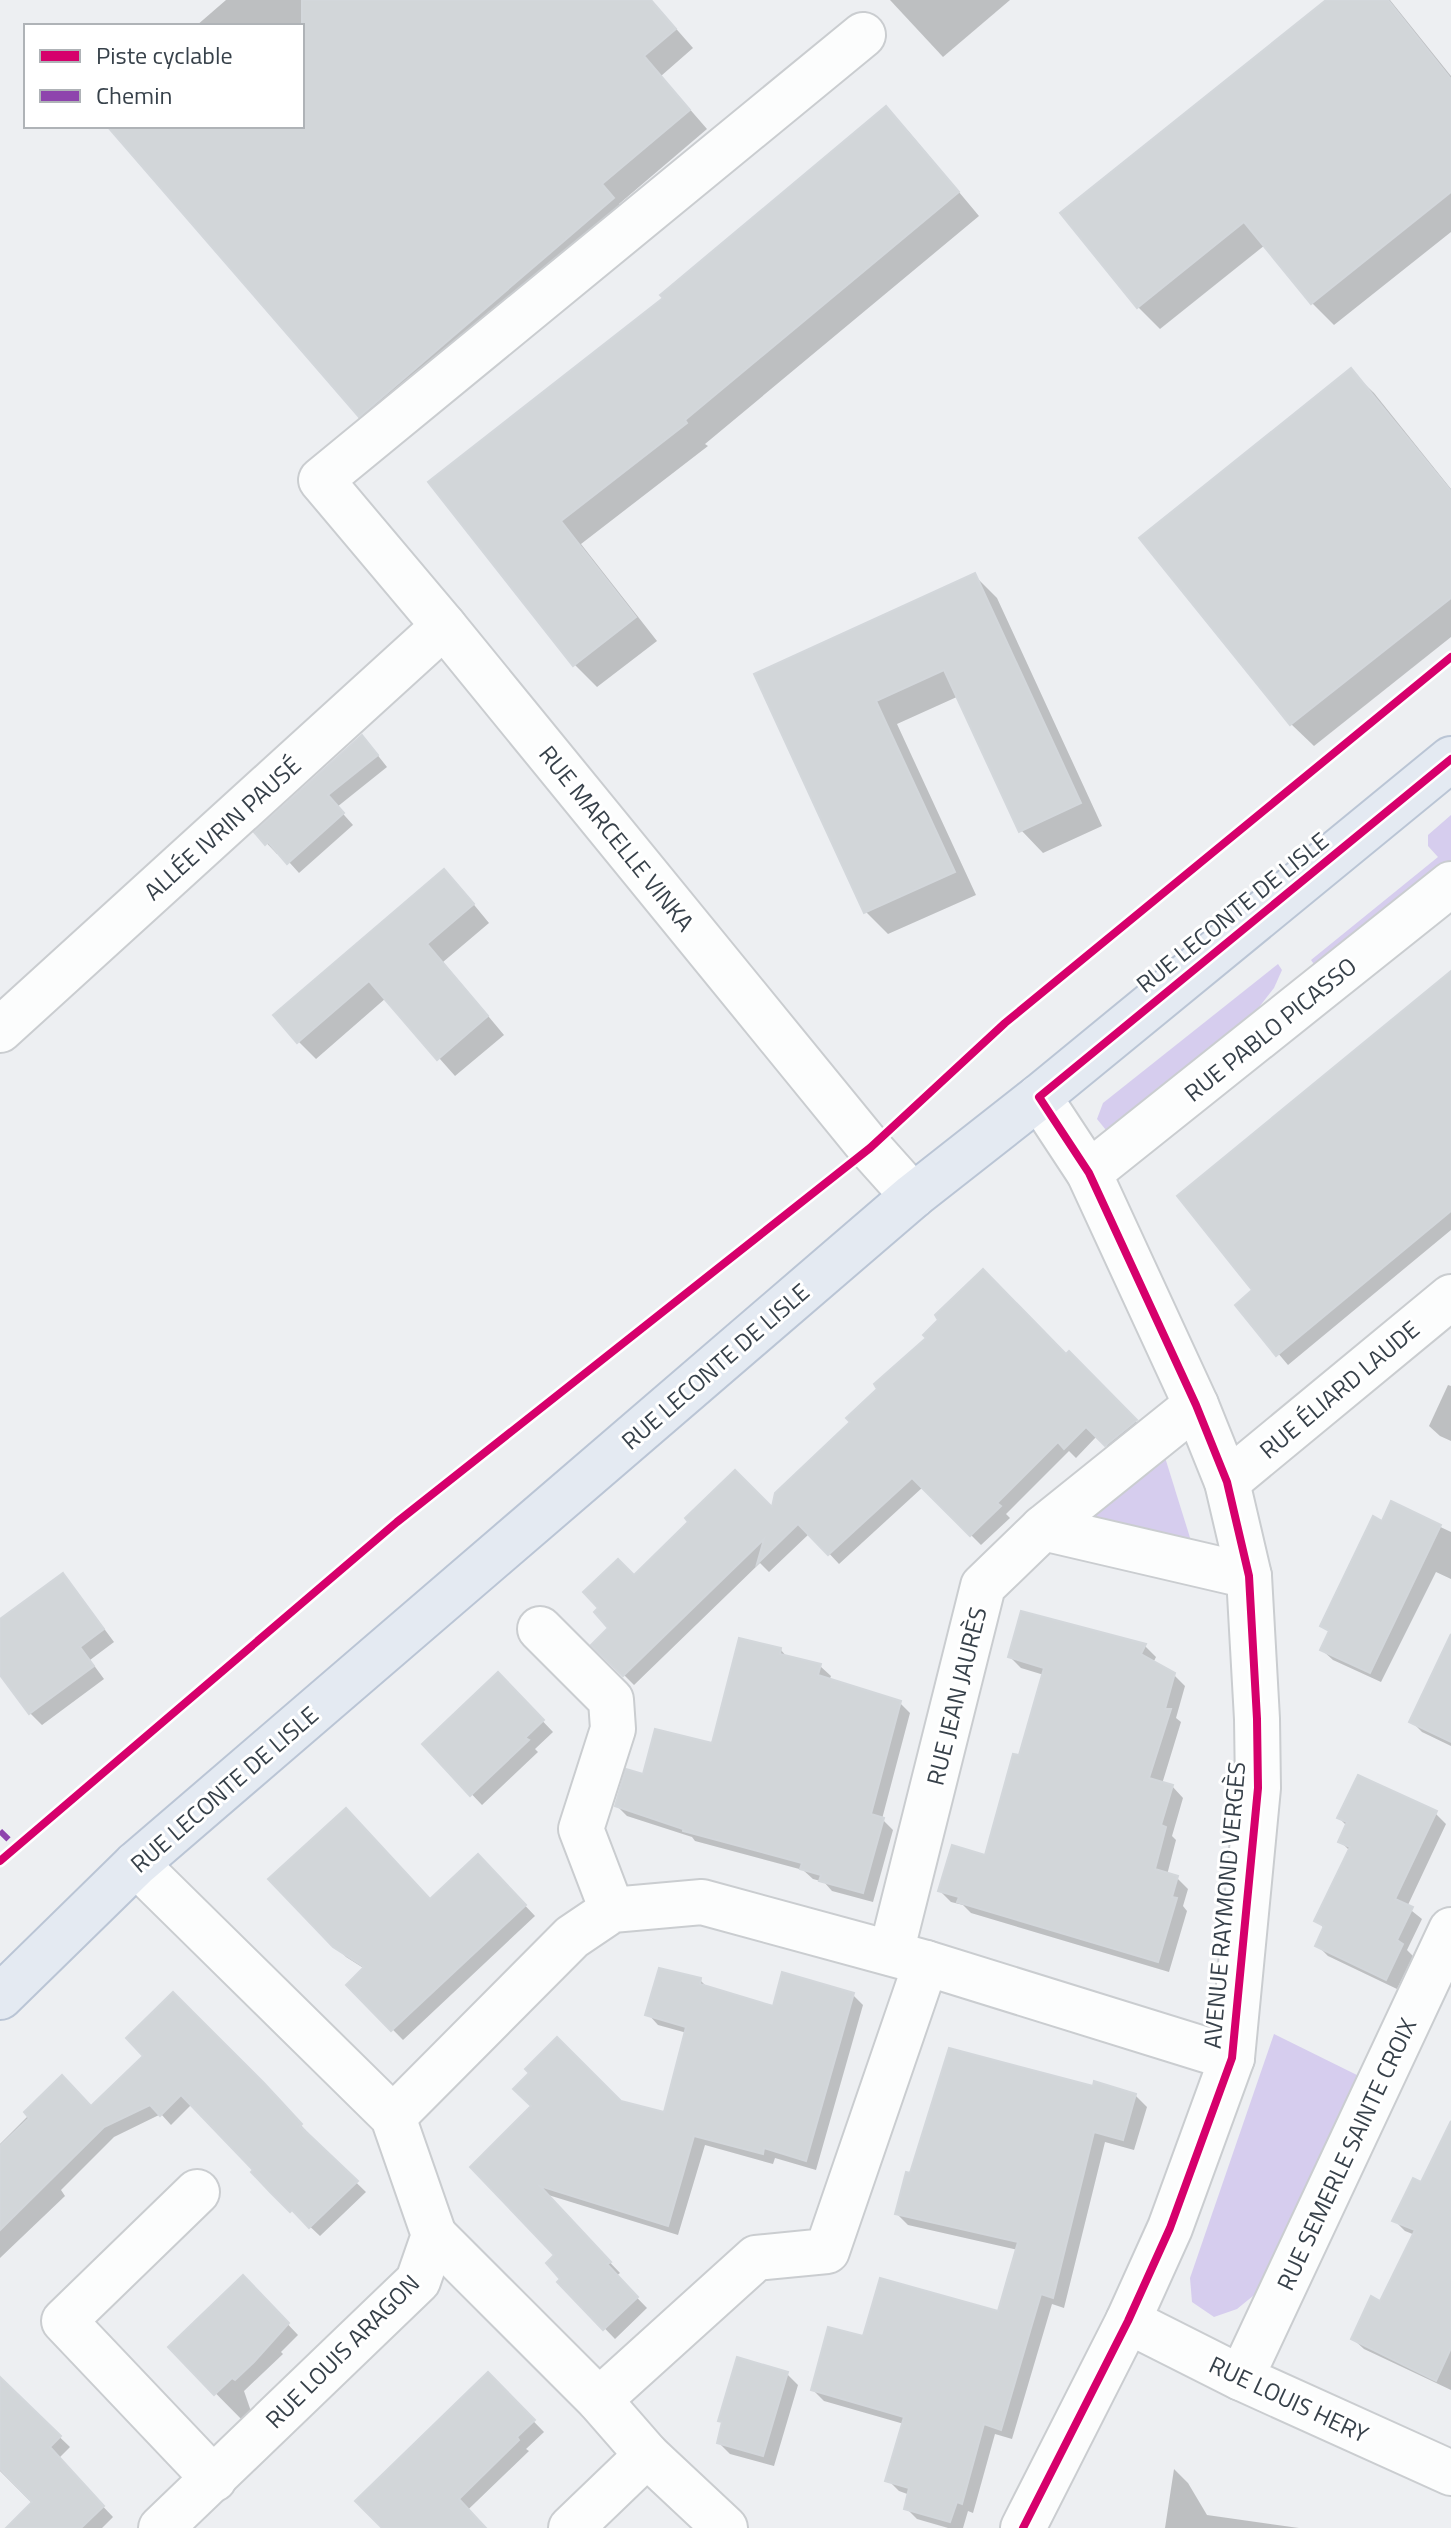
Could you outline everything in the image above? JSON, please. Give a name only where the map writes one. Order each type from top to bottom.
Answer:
[{"type":"main road","name":"RUE LECONTE DE LISLE","points":[[0,1997],[136,1864],[913,1196],[1039,1097],[1451,759]]},
{"type":"street","name":"RUE MARCELLE VINKA","points":[[863,35],[321,480],[870,1148],[913,1196]]},
{"type":"street","name":"ALLÉE IVRIN PAUSÉ","points":[[0,1030],[444,626]]},
{"type":"street","name":"RUE PABLO PICASSO","points":[[1089,1173],[1451,884]]},
{"type":"street","name":"AVENUE RAYMOND VERGÈS","points":[[1023,2528],[1128,2321],[1170,2228],[1232,2058],[1258,1788],[1249,1576],[1227,1482],[1196,1405],[1089,1173],[1039,1097]]},
{"type":"street","name":"RUE ÉLIARD LAUDE","points":[[1227,1482],[1451,1297]]},
{"type":"street","name":"RUE JEAN JAURÈS","points":[[599,2400],[756,2258],[827,2251],[909,1958],[983,1586],[1043,1528],[1196,1405]]},
{"type":"street","points":[[1043,1528],[1249,1576]]},
{"type":"street","points":[[540,1629],[611,1700],[613,1729],[581,1829],[612,1910]]},
{"type":"street","points":[[136,1864],[393,2117],[434,2235],[599,2400],[647,2455],[725,2528]]},
{"type":"street","points":[[393,2117],[572,1937],[612,1910],[702,1902],[909,1958],[1232,2058]]},
{"type":"street","name":"RUE SEMERLE SAINTE CROIX","points":[[1241,2378],[1451,1930]]},
{"type":"street","points":[[197,2192],[64,2321],[214,2479]]},
{"type":"street","name":"RUE LOUIS ARAGON","points":[[161,2528],[418,2281],[434,2235]]},
{"type":"street","name":"RUE LOUIS HERY","points":[[1128,2321],[1241,2378],[1451,2473]]},
{"type":"street","points":[[571,2528],[647,2455]]},
{"type":"shaded area","points":[[1451,815],[1451,868],[1321,974],[1311,960],[1438,857],[1428,846],[1428,835]]},
{"type":"shaded area","points":[[1278,964],[1282,970],[1274,988],[1217,1061],[1114,1140],[1097,1119],[1103,1103]]},
{"type":"shaded area","points":[[1163,1451],[1192,1544],[1081,1519]]},
{"type":"shaded area","points":[[1274,2034],[1361,2077],[1269,2283],[1237,2309],[1214,2317],[1192,2302],[1190,2278]]},
{"type":"building","points":[[302,0],[651,0],[676,29],[644,56],[690,110],[602,184],[614,198],[359,417],[109,128],[304,128]]},
{"type":"building","points":[[1326,0],[1388,0],[1451,79],[1451,192],[1311,304],[1244,222],[1137,308],[1060,213]]},
{"type":"building","points":[[886,106],[959,192],[685,420],[687,423],[561,521],[636,617],[573,666],[428,482],[663,298],[660,295]]},
{"type":"building","points":[[1351,368],[1451,491],[1451,598],[1290,725],[1139,538]]},
{"type":"building","points":[[975,573],[1081,803],[1019,832],[944,670],[876,701],[955,872],[864,913],[754,674]]},
{"type":"building","points":[[362,735],[378,755],[328,795],[344,813],[287,864],[268,842],[265,845],[254,832]]},
{"type":"building","points":[[444,869],[474,904],[427,944],[488,1016],[437,1060],[369,981],[297,1043],[273,1015]]},
{"type":"building","points":[[1451,971],[1451,1211],[1276,1356],[1235,1305],[1252,1290],[1177,1196]]},
{"type":"building","points":[[983,1269],[1066,1354],[1069,1351],[1137,1420],[1105,1446],[1086,1427],[1064,1449],[1058,1442],[997,1503],[1001,1506],[970,1536],[912,1478],[828,1555],[798,1524],[757,1564],[764,1539],[623,1676],[591,1645],[608,1628],[594,1612],[598,1608],[583,1592],[618,1559],[634,1575],[688,1522],[685,1518],[735,1470],[772,1507],[775,1493],[850,1422],[846,1418],[877,1389],[874,1384],[926,1338],[923,1335],[938,1320],[935,1315]]},
{"type":"building","points":[[1391,1501],[1441,1525],[1370,1673],[1320,1650],[1329,1631],[1320,1626],[1373,1516],[1382,1521]]},
{"type":"building","points":[[63,1573],[104,1629],[80,1647],[94,1666],[29,1714],[0,1675],[0,1619]]},
{"type":"building","points":[[1021,1611],[1146,1644],[1141,1654],[1175,1673],[1165,1709],[1171,1709],[1149,1778],[1173,1785],[1161,1825],[1166,1827],[1155,1869],[1178,1876],[1172,1897],[1177,1898],[1158,1962],[957,1902],[959,1897],[938,1891],[952,1845],[985,1855],[1013,1754],[1019,1755],[1044,1668],[1008,1657]]},
{"type":"building","points":[[1451,1634],[1451,1742],[1409,1722]]},
{"type":"building","points":[[739,1638],[781,1648],[780,1654],[821,1664],[818,1675],[901,1701],[871,1814],[884,1818],[863,1893],[819,1881],[821,1875],[800,1869],[802,1863],[683,1831],[615,1806],[626,1769],[643,1774],[655,1729],[712,1743]]},
{"type":"building","points":[[498,1672],[544,1720],[525,1738],[529,1740],[470,1796],[422,1744]]},
{"type":"building","points":[[1358,1775],[1437,1811],[1395,1899],[1413,1907],[1397,1940],[1403,1944],[1386,1980],[1315,1946],[1324,1926],[1314,1921],[1350,1847],[1338,1842],[1347,1822],[1337,1818]]},
{"type":"building","points":[[346,1808],[430,1899],[478,1854],[526,1905],[391,2031],[346,1985],[364,1967],[333,1947],[268,1879]]},
{"type":"building","points":[[659,1968],[701,1978],[700,1984],[773,2006],[782,1972],[854,1993],[806,2161],[764,2148],[763,2154],[694,2136],[668,2226],[540,2186],[611,2262],[607,2264],[638,2297],[603,2330],[557,2282],[560,2279],[546,2263],[554,2255],[470,2167],[531,2106],[513,2089],[529,2073],[525,2069],[557,2037],[621,2101],[664,2112],[686,2027],[645,2015]]},
{"type":"building","points":[[173,1992],[264,2083],[302,2124],[300,2126],[358,2181],[309,2228],[270,2192],[181,2095],[160,2116],[150,2105],[104,2127],[0,2230],[0,2146],[29,2118],[24,2112],[62,2075],[91,2106],[143,2056],[126,2038]]},
{"type":"building","points":[[949,2048],[1093,2086],[1094,2081],[1136,2094],[1123,2140],[1094,2132],[1053,2298],[1041,2294],[1001,2430],[984,2424],[962,2504],[957,2502],[950,2522],[904,2509],[909,2488],[885,2481],[904,2417],[811,2390],[828,2327],[863,2336],[880,2278],[998,2311],[1018,2242],[895,2214],[906,2172],[910,2173]]},
{"type":"building","points":[[1451,2121],[1451,2348],[1436,2381],[1351,2339],[1371,2296],[1380,2301],[1415,2230],[1392,2221],[1413,2178],[1421,2182]]},
{"type":"building","points":[[243,2275],[289,2323],[254,2362],[214,2395],[168,2347]]},
{"type":"building","points":[[737,2357],[788,2372],[763,2456],[717,2443],[722,2422],[718,2421]]},
{"type":"building","points":[[488,2372],[535,2420],[459,2499],[486,2528],[382,2528],[355,2501]]},
{"type":"building","points":[[0,2377],[61,2436],[50,2447],[104,2506],[81,2528],[6,2528],[32,2502],[0,2469]]},
{"type":"marked path","points":[[0,1831],[15,1846]]},
{"type":"cycle path","points":[[0,1861],[397,1522],[870,1148],[1005,1023],[1451,657]]},
{"type":"cycle path","points":[[1023,2528],[1128,2321],[1170,2228],[1232,2058],[1258,1788],[1249,1576],[1227,1482],[1196,1405],[1089,1173],[1039,1097],[1451,759]]}]
